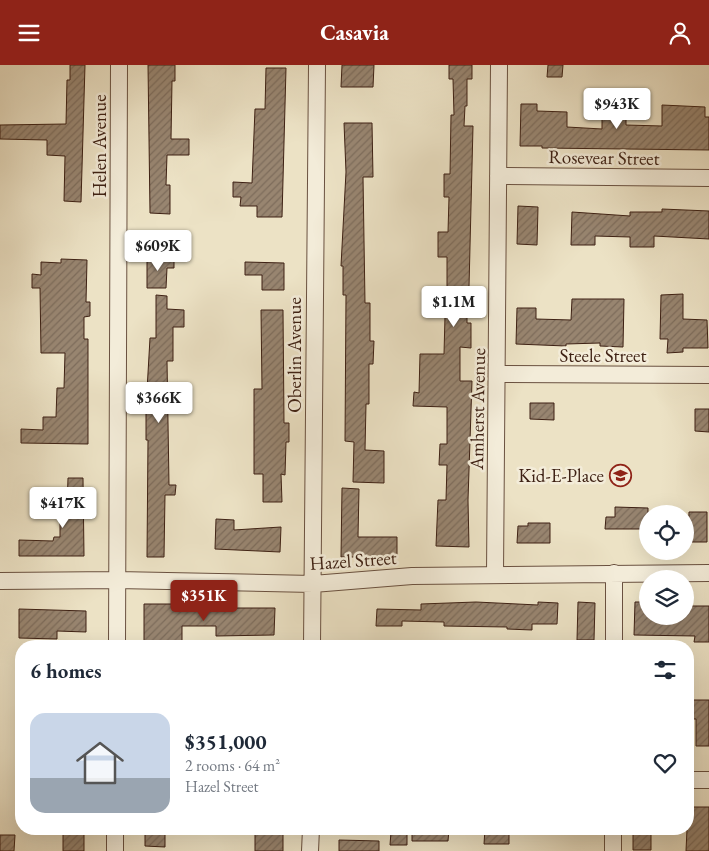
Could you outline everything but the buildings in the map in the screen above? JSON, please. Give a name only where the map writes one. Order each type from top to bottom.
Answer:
[{"type":"street","name":"Helen Avenue","points":[[117,640],[119,65]]},
{"type":"street","name":"Oberlin Avenue","points":[[312,640],[316,65]]},
{"type":"street","name":"Amherst Avenue","points":[[494,574],[499,65]]},
{"type":"street","name":"Rosevear Street","points":[[498,176],[709,178]]},
{"type":"street","name":"Steele Street","points":[[497,375],[709,375]]},
{"type":"street","points":[[614,573],[614,640]]},
{"type":"street","name":"Hazel Street","points":[[0,581],[117,580],[313,584],[412,576],[709,573]]},
{"type":"street","points":[[694,779],[709,779]]},
{"type":"street","points":[[115,835],[115,851]]},
{"type":"street","points":[[310,851],[311,835]]},
{"type":"street","points":[[613,835],[613,851]]},
{"type":"place","name":"Kid-E-Place","points":[[620,475]]}]
